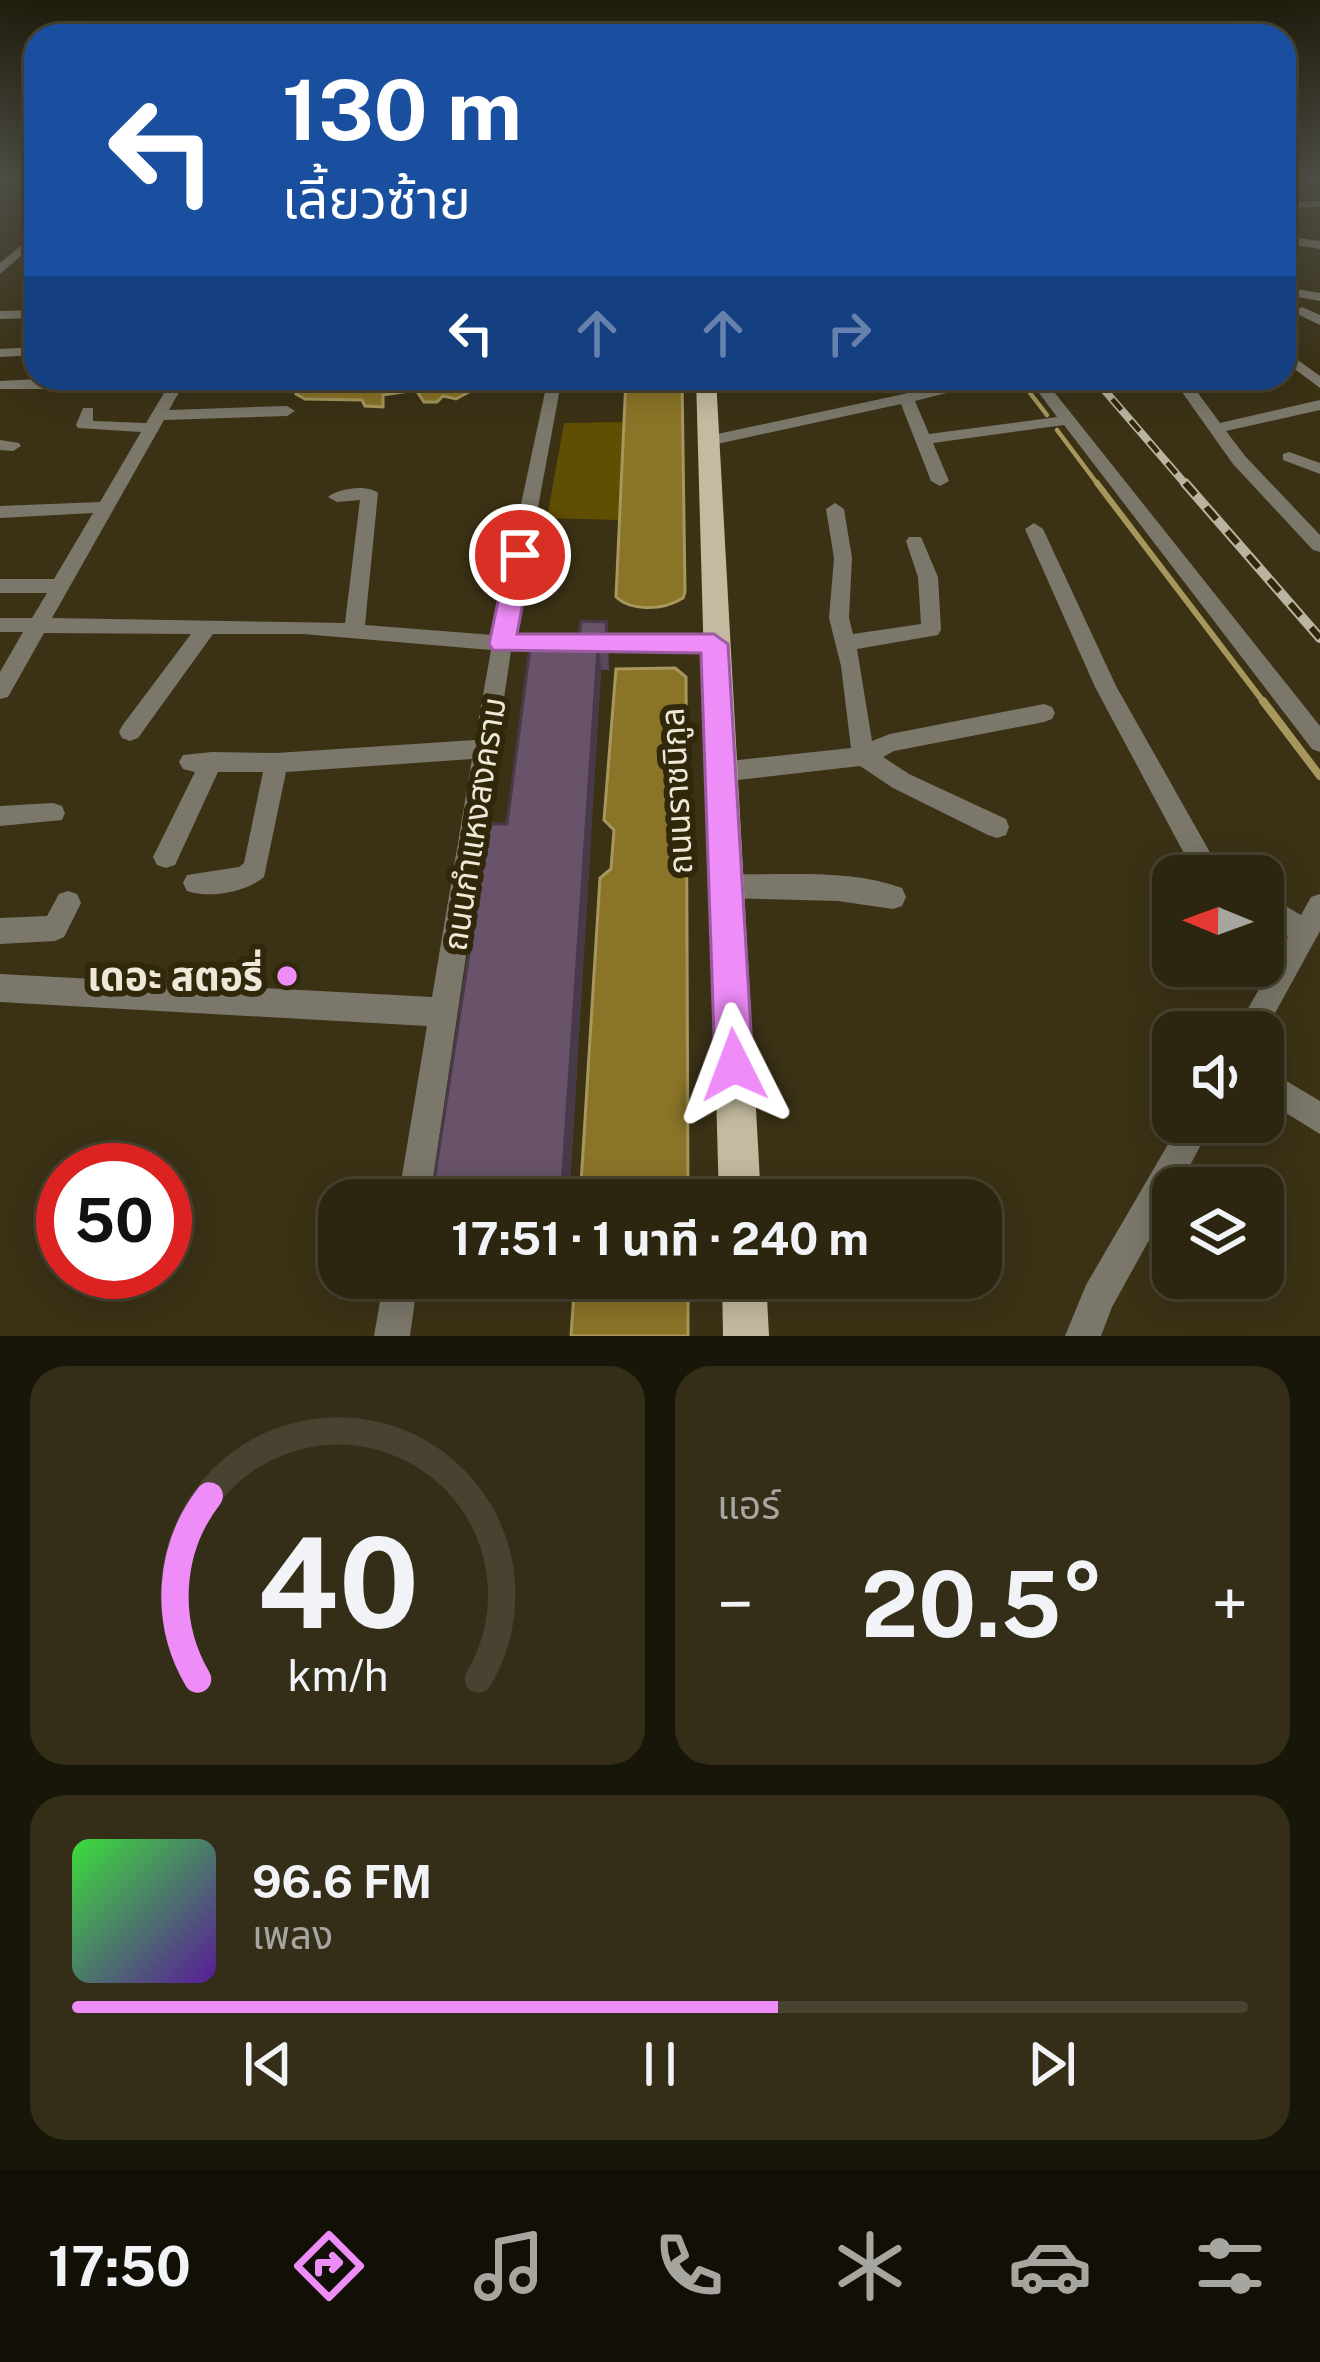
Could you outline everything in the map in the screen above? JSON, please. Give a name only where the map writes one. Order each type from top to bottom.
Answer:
[{"type":"main road","name":"ถนนราชนิกูล","points":[[706,390],[739,1179]]},
{"type":"main road","points":[[745,1299],[746,1336]]},
{"type":"street","points":[[0,271],[24,248]]},
{"type":"street","points":[[1301,311],[1320,321]]},
{"type":"street","points":[[1296,364],[1320,384]]},
{"type":"street","points":[[0,691],[173,390]]},
{"type":"street","name":"ถนนกำแหงสงคราม","points":[[417,1179],[502,644],[553,390]]},
{"type":"street","points":[[708,441],[946,390]]},
{"type":"street","points":[[1045,390],[1320,743]]},
{"type":"street","points":[[1187,390],[1214,429],[1320,546]]},
{"type":"street","points":[[907,399],[940,481]]},
{"type":"street","points":[[1214,429],[1320,405]]},
{"type":"street","points":[[88,411],[85,425],[287,411]]},
{"type":"street","points":[[926,439],[1068,420]]},
{"type":"street","points":[[1289,457],[1320,469]]},
{"type":"street","points":[[337,497],[369,493],[354,632]]},
{"type":"street","points":[[0,512],[107,507]]},
{"type":"street","points":[[835,509],[843,558],[839,618],[863,756],[901,781],[997,827]]},
{"type":"street","points":[[1034,529],[1106,687],[1198,855]]},
{"type":"street","points":[[845,643],[931,629],[928,577],[915,541]]},
{"type":"street","points":[[0,586],[62,586]]},
{"type":"street","points":[[0,625],[208,626],[502,644],[714,644]]},
{"type":"street","points":[[130,732],[208,626]]},
{"type":"street","points":[[720,772],[863,756],[890,743],[1044,713]]},
{"type":"street","points":[[166,857],[201,761],[276,763],[486,749]]},
{"type":"street","points":[[196,883],[244,878],[255,868],[276,763]]},
{"type":"street","points":[[0,816],[53,813]]},
{"type":"street","points":[[725,886],[838,890],[893,898]]},
{"type":"street","points":[[0,931],[55,928],[68,903]]},
{"type":"street","points":[[1261,1011],[1320,906]]},
{"type":"street","points":[[1284,919],[1305,933]]},
{"type":"street","points":[[0,988],[73,988],[300,1009],[444,1012]]},
{"type":"street","points":[[1284,1096],[1320,1119]]},
{"type":"street","points":[[1082,1336],[1098,1298],[1186,1143]]},
{"type":"street","points":[[392,1336],[398,1299]]},
{"type":"shaded area","points":[[297,390],[416,390],[383,395],[383,407],[365,406],[362,400],[305,399]]},
{"type":"shaded area","points":[[416,390],[467,393],[456,399],[443,396],[437,402],[424,402]]},
{"type":"shaded area","points":[[625,390],[682,390],[685,592],[683,598],[658,607],[639,607],[616,597]]},
{"type":"shaded area","points":[[624,422],[619,520],[547,518],[564,423]]},
{"type":"shaded area","points":[[675,668],[686,677],[688,1179],[581,1179],[600,878],[611,869],[614,830],[604,820],[616,669]]},
{"type":"shaded area","points":[[574,1299],[688,1299],[688,1336],[571,1336]]},
{"type":"building","points":[[581,621],[607,622],[606,634],[599,634],[562,1179],[434,1179],[489,824],[507,824],[530,648],[578,647]]},
{"type":"waterway","points":[[1028,390],[1047,415]]},
{"type":"waterway","points":[[1057,430],[1099,486]]},
{"type":"waterway","points":[[1097,483],[1265,704]]},
{"type":"waterway","points":[[1263,701],[1320,776]]},
{"type":"railway","points":[[1104,390],[1187,486]]},
{"type":"railway","points":[[1185,483],[1320,638]]},
{"type":"place","name":"เดอะ สตอรี่","points":[[287,976]]},
{"type":"route","points":[[520,555],[502,644],[714,644],[734,1065]]}]
